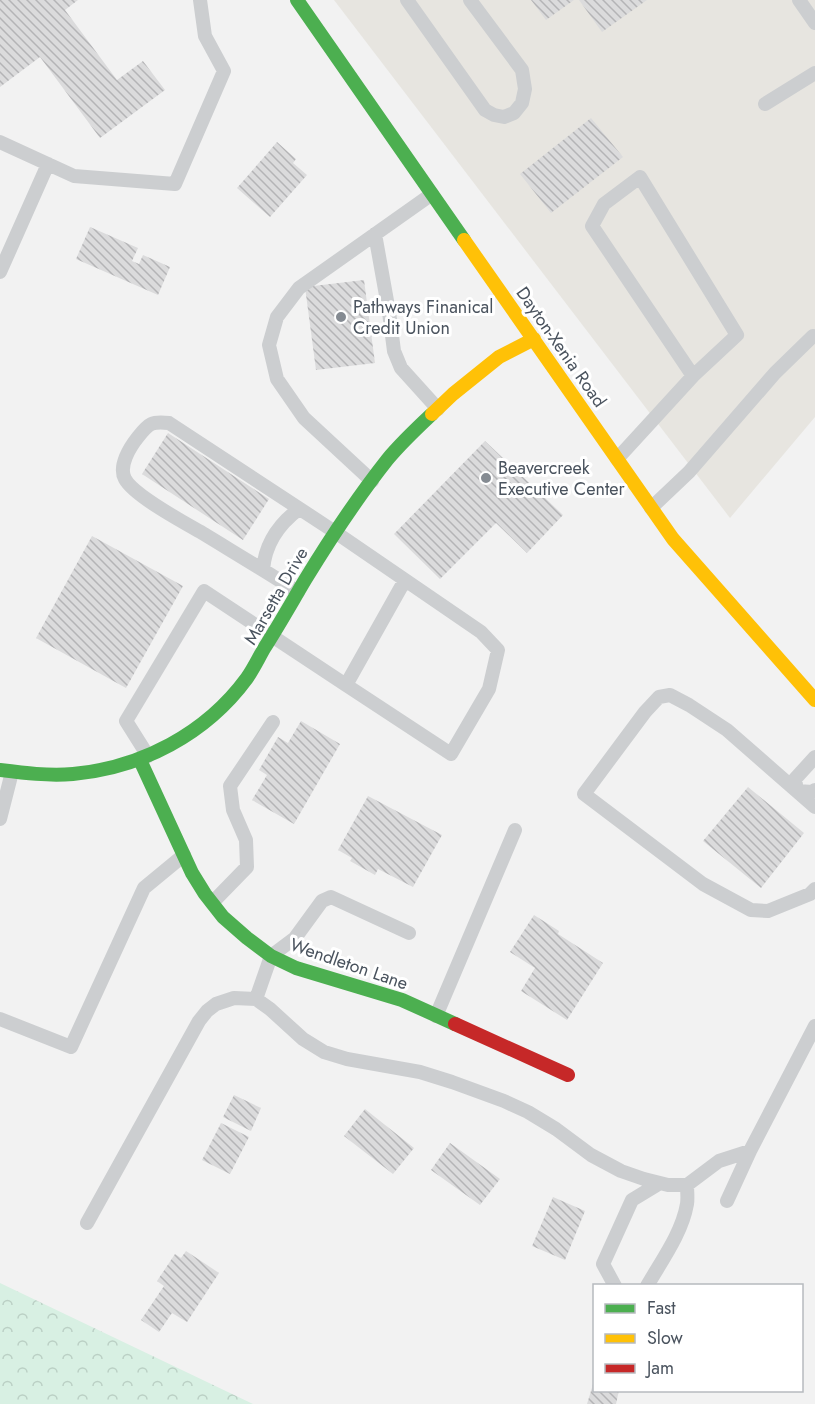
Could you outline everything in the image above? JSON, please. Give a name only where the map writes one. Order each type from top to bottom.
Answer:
[{"type":"street","name":"Dayton-Xenia Road","points":[[297,0],[673,539],[815,700]]},
{"type":"street","name":"Marsetta Drive","points":[[6,771],[37,775],[72,775],[109,769],[144,758],[192,733],[226,703],[248,678],[347,513],[388,459],[453,394],[499,357],[534,339]]},
{"type":"street","name":"Wendleton Lane","points":[[144,758],[192,873],[212,903],[236,929],[271,956],[296,968],[402,1000],[568,1075]]},
{"type":"lane","points":[[0,142],[74,176],[175,184],[224,71],[205,36],[200,0]]},
{"type":"lane","points":[[407,0],[485,110],[504,117],[514,113],[522,103],[525,89],[522,70],[470,0]]},
{"type":"lane","points":[[799,0],[815,23]]},
{"type":"lane","points":[[765,104],[815,73]]},
{"type":"lane","points":[[0,272],[48,164]]},
{"type":"lane","points":[[617,459],[693,376],[737,335],[639,177],[604,204],[592,226],[693,376]]},
{"type":"lane","points":[[372,481],[304,418],[277,379],[269,345],[277,317],[299,288],[432,194]]},
{"type":"lane","points":[[375,234],[394,351],[401,368],[438,408]]},
{"type":"lane","points":[[651,508],[689,472],[775,373],[813,336]]},
{"type":"lane","points":[[144,758],[126,721],[204,591],[451,754],[489,689],[498,650],[481,632],[335,532],[169,423],[156,422],[145,428],[125,459],[122,470],[125,480],[141,495],[163,510],[298,592]]},
{"type":"lane","points":[[263,570],[264,556],[274,536],[286,519],[299,509]]},
{"type":"lane","points":[[346,685],[405,580]]},
{"type":"lane","points":[[815,807],[727,730],[670,695],[659,697],[645,712],[584,794],[703,885],[751,910],[768,911],[810,894],[815,889]]},
{"type":"lane","points":[[212,903],[247,867],[246,840],[233,810],[230,786],[273,722]]},
{"type":"lane","points":[[797,791],[795,779],[815,757]]},
{"type":"lane","points":[[0,819],[6,771]]},
{"type":"lane","points":[[797,791],[813,792],[815,790]]},
{"type":"lane","points":[[436,1016],[515,830]]},
{"type":"lane","points":[[0,1019],[71,1047],[144,888],[184,855]]},
{"type":"lane","points":[[256,999],[271,956],[295,938],[322,901],[331,897],[409,933]]},
{"type":"lane","points":[[87,1223],[199,1020],[216,1004],[234,998],[256,999],[303,1039],[324,1052],[347,1059],[420,1072],[504,1101],[556,1129],[591,1155],[621,1171],[644,1179],[668,1185],[687,1185],[718,1161],[750,1151]]},
{"type":"lane","points":[[727,1201],[750,1151],[815,1026]]},
{"type":"lane","points":[[614,1284],[603,1264],[632,1200],[660,1183]]},
{"type":"lane","points":[[648,1284],[681,1224],[687,1203],[687,1185]]},
{"type":"shaded area","points":[[334,0],[815,0],[815,417],[730,518]]},
{"type":"green space","points":[[0,1283],[253,1404],[0,1404]]},
{"type":"building","points":[[0,0],[78,0],[65,10],[117,80],[143,61],[165,90],[100,138],[40,57],[0,87]]},
{"type":"building","points":[[531,0],[574,0],[546,20]]},
{"type":"building","points":[[579,0],[647,0],[602,32]]},
{"type":"building","points":[[591,118],[623,157],[551,213],[520,174]]},
{"type":"building","points":[[277,142],[296,159],[293,163],[307,175],[270,217],[237,188]]},
{"type":"building","points":[[90,227],[138,248],[132,261],[139,264],[143,255],[170,267],[158,295],[76,259]]},
{"type":"building","points":[[364,280],[375,363],[316,370],[305,287]]},
{"type":"building","points":[[168,433],[269,499],[243,540],[142,474]]},
{"type":"building","name":"Beavercreek Executive Center","points":[[485,441],[563,515],[527,553],[496,523],[440,579],[394,534]]},
{"type":"building","points":[[92,536],[183,586],[126,688],[36,638]]},
{"type":"building","points":[[301,721],[340,744],[294,824],[252,800],[267,775],[259,770],[278,737],[288,743]]},
{"type":"building","points":[[748,787],[804,833],[761,888],[703,841]]},
{"type":"building","points":[[368,796],[442,835],[413,887],[378,869],[375,875],[350,861],[352,858],[338,850]]},
{"type":"building","points":[[534,915],[559,931],[558,934],[603,963],[567,1020],[521,991],[535,968],[510,952]]},
{"type":"building","points":[[234,1095],[261,1108],[251,1131],[223,1117]]},
{"type":"building","points":[[365,1109],[414,1148],[393,1174],[344,1136]]},
{"type":"building","points":[[221,1123],[249,1137],[230,1174],[202,1160]]},
{"type":"building","points":[[450,1143],[500,1179],[480,1205],[431,1170]]},
{"type":"building","points":[[553,1197],[585,1211],[565,1260],[532,1246]]},
{"type":"building","points":[[186,1251],[219,1273],[187,1322],[172,1313],[159,1332],[141,1320],[164,1286],[157,1281],[175,1254],[181,1258]]},
{"type":"building","points":[[593,1384],[593,1392],[619,1392],[616,1404],[587,1404]]},
{"type":"traffic: fast","points":[[297,0],[464,240]]},
{"type":"traffic: fast","points":[[0,770],[64,775],[123,764],[170,745],[212,716],[247,678],[314,565],[365,489],[392,454],[432,414]]},
{"type":"traffic: fast","points":[[140,760],[192,873],[223,917],[247,938],[271,956],[296,968],[402,1000],[455,1024]]},
{"type":"traffic: slow","points":[[464,240],[673,539],[815,700]]},
{"type":"traffic: slow","points":[[432,414],[499,357],[534,339]]},
{"type":"traffic: jam","points":[[455,1024],[568,1075]]},
{"type":"place","name":"Pathways Finanical Credit Union","points":[[341,317]]},
{"type":"place","name":"Beavercreek Executive Center","points":[[486,478]]}]
